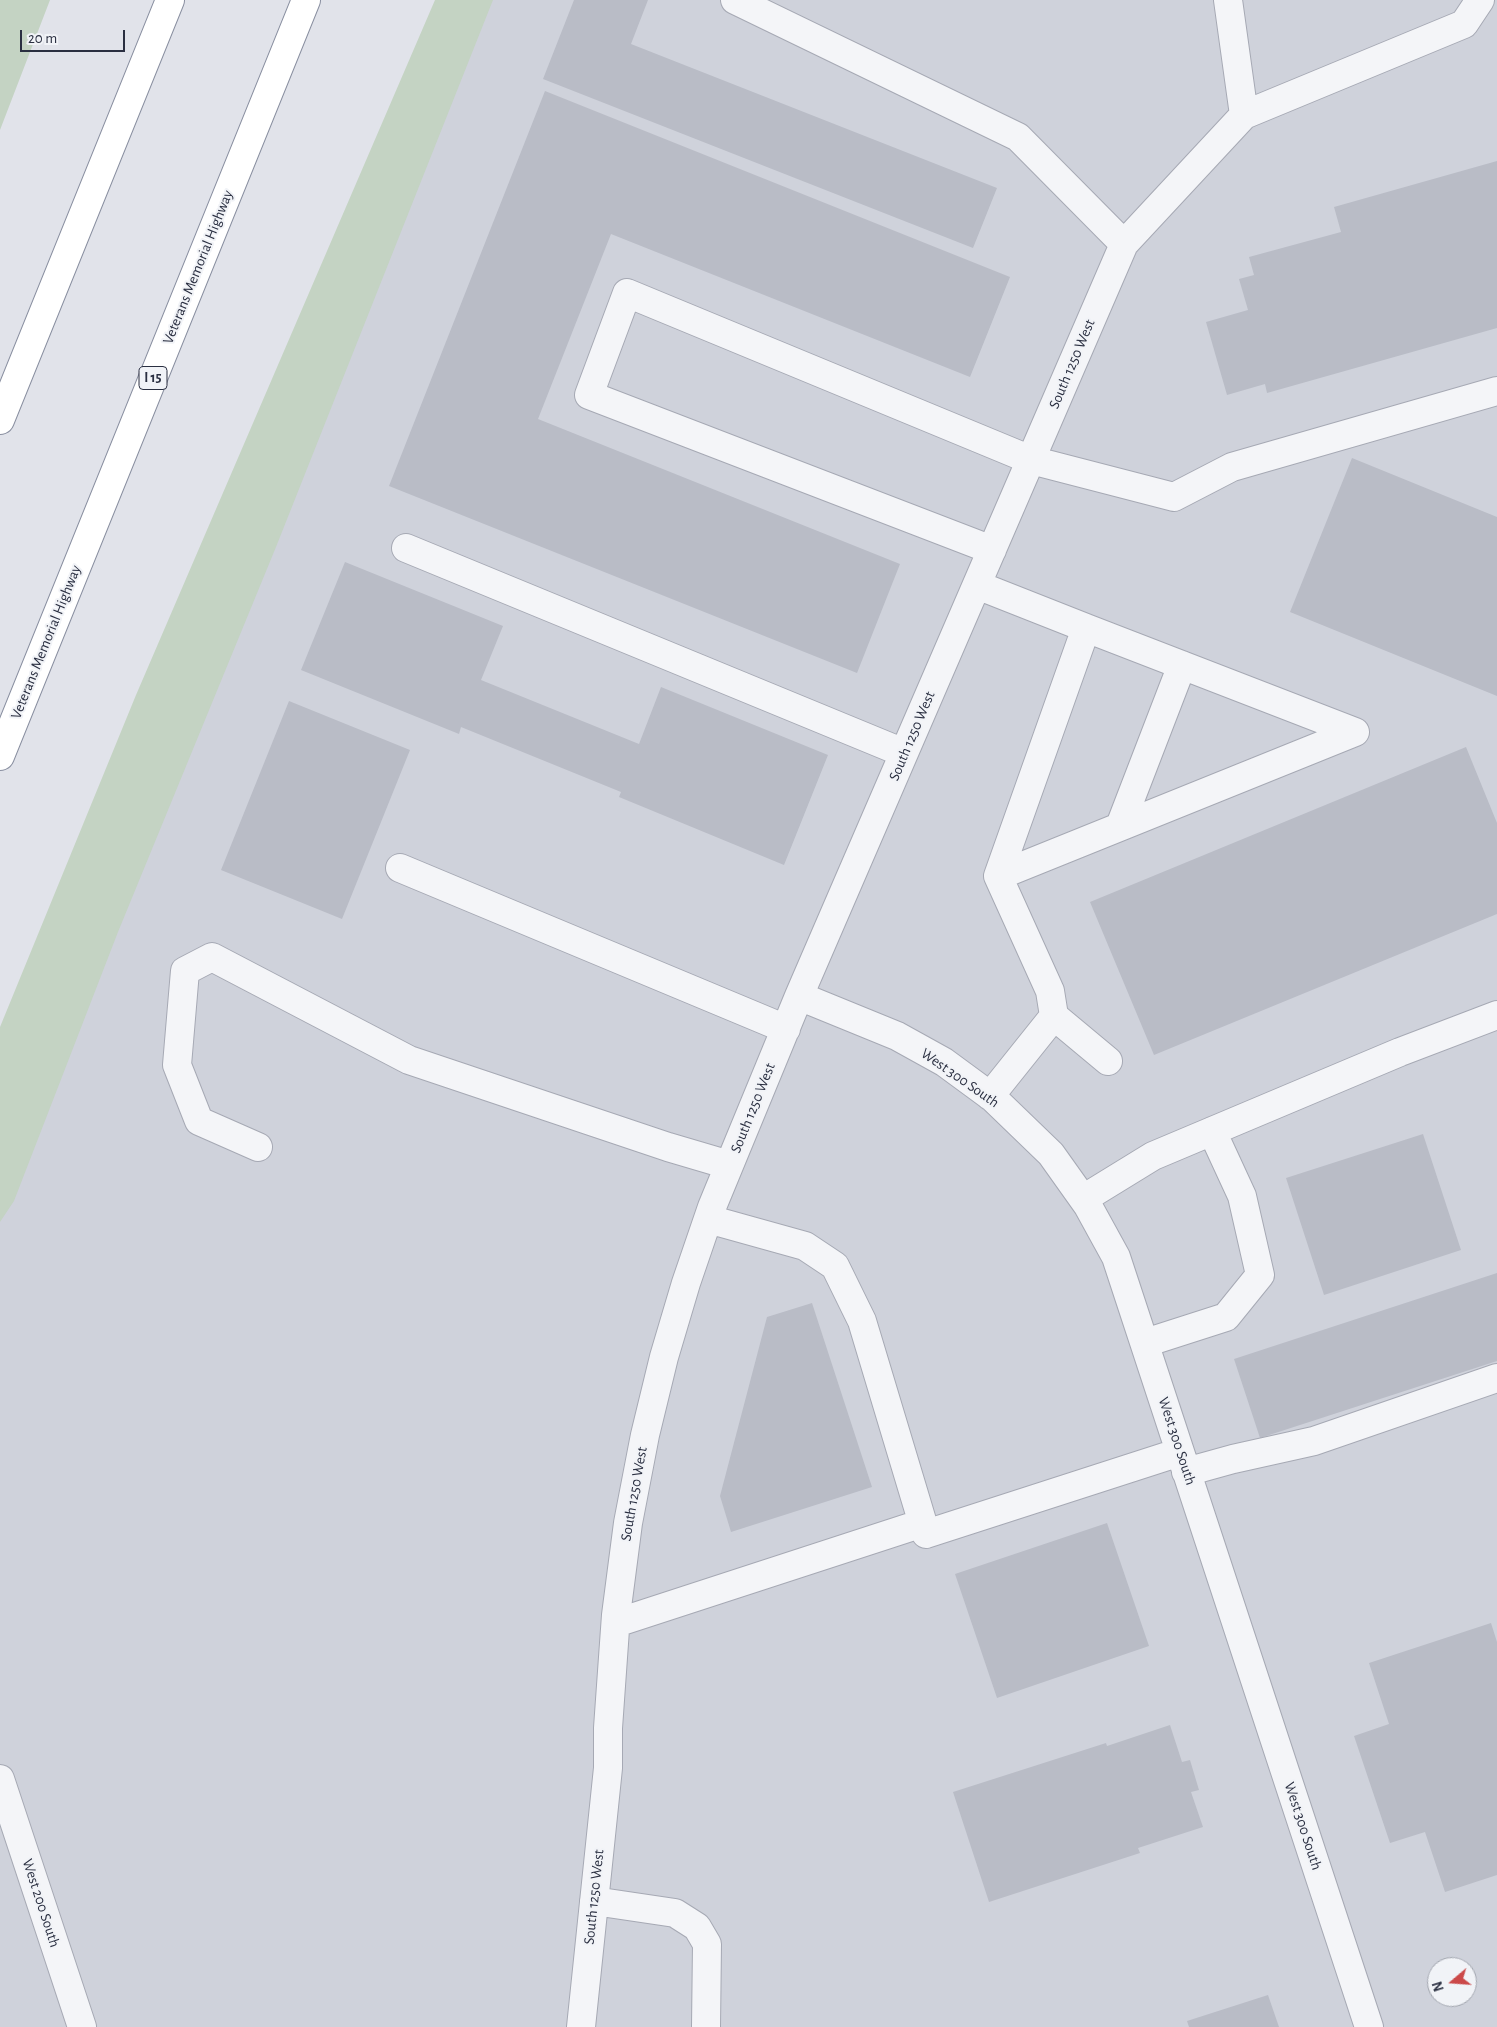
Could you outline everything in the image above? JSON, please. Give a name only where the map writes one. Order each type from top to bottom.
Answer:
[{"type":"highway","points":[[0,420],[170,0]]},
{"type":"highway","name":"Veterans Memorial Highway","points":[[0,756],[306,0]]},
{"type":"street","points":[[735,0],[1018,137],[1124,244]]},
{"type":"street","points":[[1228,0],[1244,115],[1464,24],[1480,0]]},
{"type":"street","name":"South 1250 West","points":[[581,2027],[608,1768],[608,1728],[616,1622],[628,1523],[645,1435],[664,1356],[708,1219],[799,996],[1124,244],[1244,115]]},
{"type":"street","points":[[992,550],[589,395],[627,293],[1031,460],[1174,498],[1232,467],[1497,391]]},
{"type":"street","points":[[406,548],[904,753]]},
{"type":"street","points":[[977,585],[1355,732],[998,876]]},
{"type":"street","points":[[1086,628],[998,876],[1050,991],[1054,1016],[1108,1061]]},
{"type":"street","points":[[1120,826],[1182,665]]},
{"type":"street","points":[[400,868],[786,1029]]},
{"type":"street","points":[[258,1147],[199,1121],[178,1065],[185,971],[212,957],[409,1060],[668,1147],[730,1165]]},
{"type":"street","name":"West 300 South","points":[[799,996],[897,1036],[944,1062],[990,1096],[1051,1154],[1083,1199],[1116,1257],[1369,2027]]},
{"type":"street","points":[[1083,1199],[1153,1156],[1400,1052],[1497,1015]]},
{"type":"street","points":[[990,1096],[1054,1016]]},
{"type":"street","points":[[1145,1343],[1226,1317],[1260,1275],[1242,1196],[1212,1131]]},
{"type":"street","points":[[708,1219],[805,1246],[835,1266],[862,1321],[926,1534],[1183,1462],[1233,1459],[1314,1441],[1497,1378]]},
{"type":"street","points":[[616,1622],[923,1523]]},
{"type":"street","name":"West 200 South","points":[[0,1779],[82,2027]]},
{"type":"street","points":[[594,1900],[674,1913],[697,1927],[707,1944],[706,2027]]},
{"type":"shaded area","points":[[488,0],[1497,0],[1497,2027],[0,2027],[0,1179]]},
{"type":"green space","points":[[0,0],[50,0],[0,130]]},
{"type":"green space","points":[[435,0],[493,0],[276,547],[118,932],[14,1201],[0,1222],[0,1027],[136,695]]},
{"type":"building","points":[[574,0],[648,0],[631,44],[997,188],[973,248],[543,79]]},
{"type":"building","points":[[545,91],[1010,277],[970,377],[611,234],[538,419],[900,564],[857,673],[389,486]]},
{"type":"building","points":[[1497,161],[1497,328],[1267,393],[1265,384],[1227,395],[1206,322],[1248,310],[1239,279],[1254,275],[1249,257],[1341,232],[1334,207]]},
{"type":"building","points":[[1352,458],[1497,517],[1497,696],[1290,612]]},
{"type":"building","points":[[345,562],[503,626],[481,680],[639,744],[661,687],[828,755],[784,865],[619,797],[621,792],[461,727],[459,734],[301,670]]},
{"type":"building","points":[[289,701],[410,750],[342,919],[221,870]]},
{"type":"building","points":[[1466,747],[1497,823],[1497,914],[1154,1055],[1090,902]]},
{"type":"building","points":[[1423,1134],[1461,1250],[1324,1295],[1286,1178]]},
{"type":"building","points":[[1497,1273],[1497,1361],[1260,1438],[1234,1359]]},
{"type":"building","points":[[812,1303],[872,1487],[731,1532],[720,1496],[767,1317]]},
{"type":"building","points":[[1107,1523],[1149,1646],[997,1698],[955,1574]]},
{"type":"building","points":[[1491,1623],[1497,1642],[1497,1875],[1445,1892],[1425,1832],[1390,1843],[1354,1736],[1389,1724],[1369,1663]]},
{"type":"building","points":[[1170,1725],[1182,1762],[1190,1760],[1199,1790],[1191,1792],[1203,1827],[1138,1848],[1140,1853],[989,1902],[953,1792],[1106,1743],[1107,1746]]},
{"type":"building","points":[[1268,1995],[1279,2027],[1189,2027],[1187,2021]]}]
